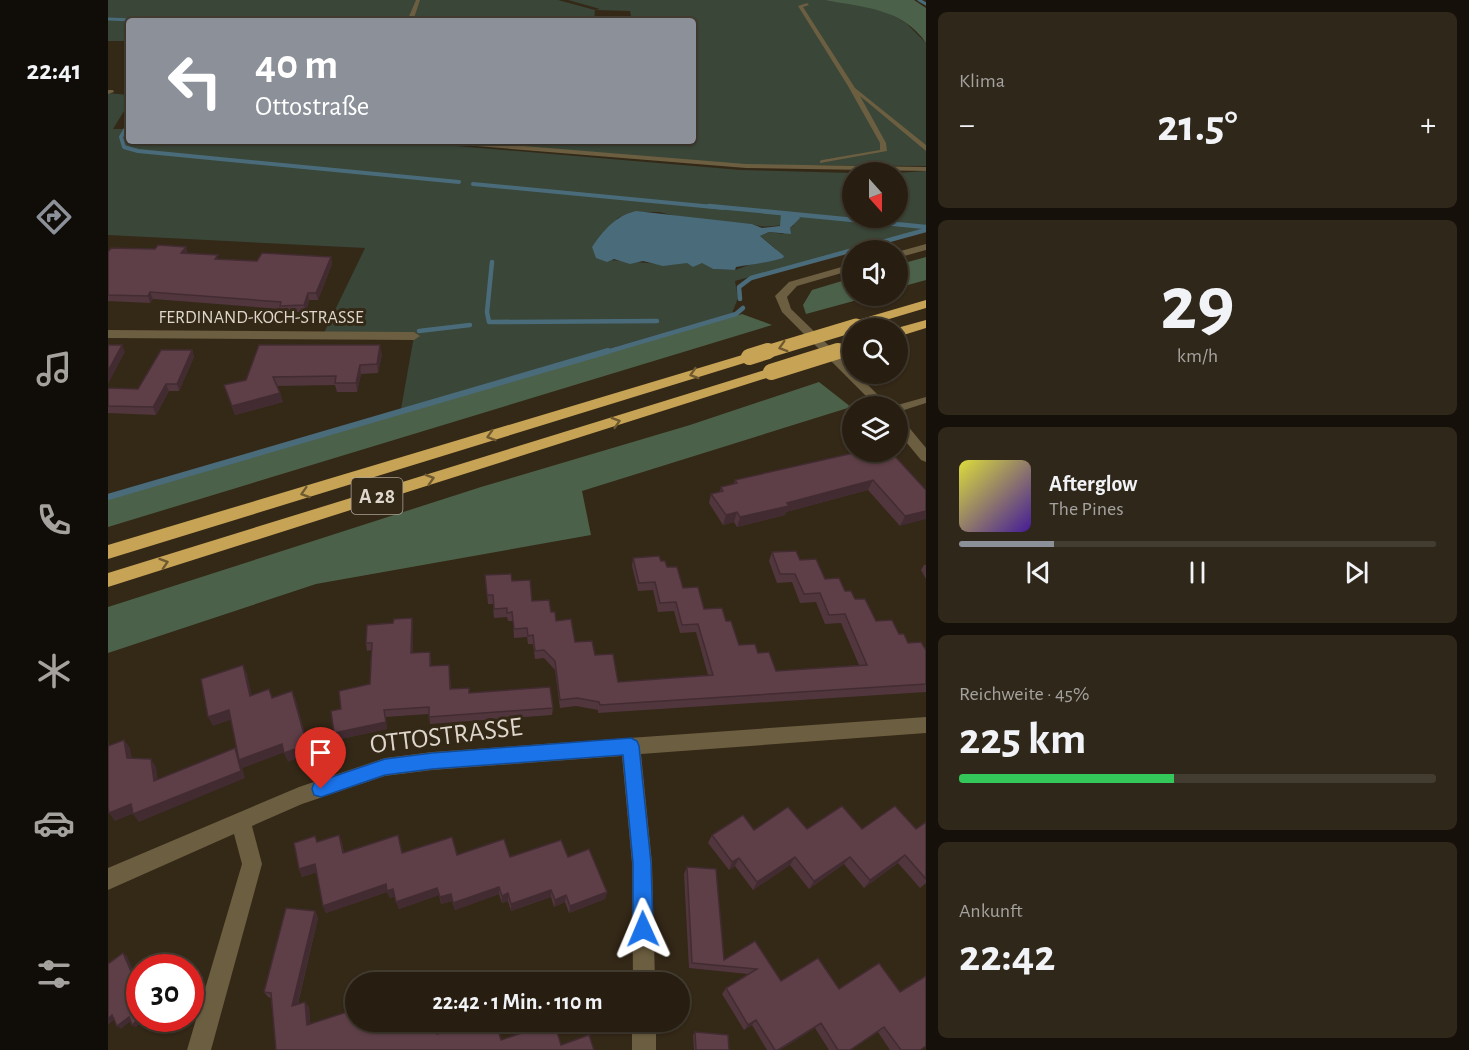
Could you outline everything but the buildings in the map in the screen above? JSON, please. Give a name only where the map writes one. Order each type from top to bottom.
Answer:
[{"type":"highway","name":"A 28","points":[[108,552],[926,304]]},
{"type":"highway","points":[[908,330],[926,324]]},
{"type":"highway","name":"A 28","points":[[108,580],[842,350]]},
{"type":"street","points":[[908,252],[926,247]]},
{"type":"street","points":[[842,270],[793,284],[781,296],[786,310],[873,396]]},
{"type":"street","name":"FERDINAND-KOCH-STRASSE","points":[[108,334],[414,336]]},
{"type":"street","points":[[908,435],[926,457]]},
{"type":"street","name":"OTTOSTRASSE","points":[[108,879],[299,796],[385,767],[432,761],[926,725]]},
{"type":"street","points":[[631,746],[642,863],[644,972]]},
{"type":"street","points":[[200,1050],[252,864],[240,822]]},
{"type":"street","points":[[644,1032],[644,1050]]},
{"type":"lane","points":[[411,18],[418,0]]},
{"type":"lane","points":[[785,168],[884,152],[883,143],[851,86],[800,6],[807,4]]},
{"type":"lane","points":[[851,86],[926,149]]},
{"type":"lane","points":[[477,144],[785,168],[926,169]]},
{"type":"lane","points":[[908,406],[926,400]]},
{"type":"green space","points":[[108,0],[558,0],[595,10],[594,18],[126,18],[126,41],[108,41]]},
{"type":"green space","points":[[568,0],[824,0],[870,6],[887,12],[906,23],[926,43],[926,166],[908,166],[908,162],[842,162],[842,166],[746,165],[457,144],[696,144],[696,18],[631,18],[630,11],[595,10],[600,9]]},
{"type":"green space","points":[[824,0],[914,0],[926,8],[926,43],[906,22],[893,16],[866,7]]},
{"type":"green space","points":[[108,93],[126,95],[126,108],[113,129],[126,129],[126,144],[433,144],[741,170],[842,173],[842,228],[908,228],[908,172],[926,171],[926,229],[886,240],[842,240],[842,252],[735,281],[738,298],[732,313],[401,409],[414,336],[323,335],[365,248],[108,235]],"holes":[[[631,212],[659,212],[684,218],[794,225],[783,234],[769,232],[760,236],[776,249],[771,261],[760,261],[735,270],[713,269],[703,263],[677,262],[672,265],[611,260],[592,247],[618,218]]]},
{"type":"green space","points":[[926,257],[926,280],[908,285],[908,262]]},
{"type":"green space","points":[[842,281],[842,304],[806,314],[803,305],[812,290]]},
{"type":"green space","points":[[742,314],[772,325],[108,527],[108,498]]},
{"type":"green space","points":[[819,382],[842,400],[842,410],[582,491],[591,535],[316,584],[108,653],[108,607],[481,487],[690,425]]},
{"type":"water","points":[[636,211],[752,224],[762,228],[780,226],[781,213],[796,213],[800,218],[790,228],[791,234],[769,232],[760,236],[784,256],[783,258],[736,267],[735,270],[713,269],[702,263],[693,267],[687,263],[663,266],[643,261],[630,264],[614,259],[607,262],[596,258],[592,247],[601,235],[616,220]]},
{"type":"waterway","points":[[919,0],[926,4]]},
{"type":"waterway","points":[[108,19],[126,20]]},
{"type":"waterway","points":[[126,128],[121,137],[124,147],[138,151],[459,182]]},
{"type":"waterway","points":[[473,184],[724,208]]},
{"type":"waterway","points":[[709,206],[926,227]]},
{"type":"waterway","points":[[740,299],[739,287],[751,278],[926,230]]},
{"type":"waterway","points":[[492,262],[487,312],[489,322],[657,321]]},
{"type":"waterway","points":[[603,353],[736,314],[743,308]]},
{"type":"waterway","points":[[419,331],[470,325]]},
{"type":"waterway","points":[[108,497],[608,351]]},
{"type":"route","points":[[321,789],[385,767],[432,761],[631,746],[642,863],[643,929]]}]
